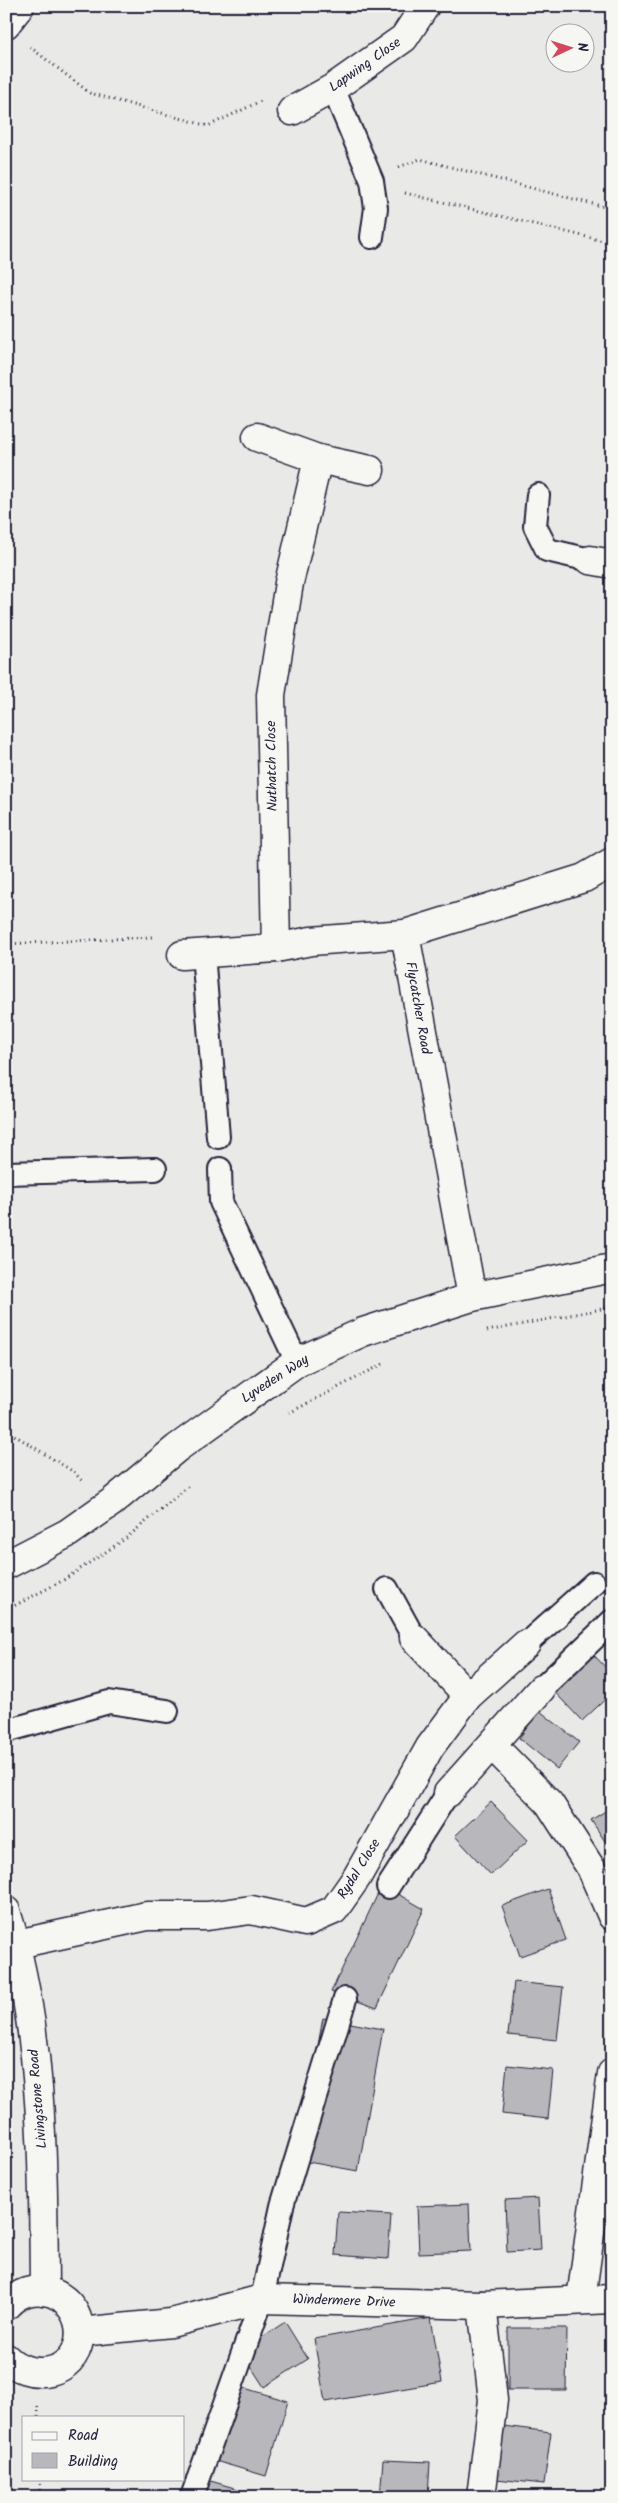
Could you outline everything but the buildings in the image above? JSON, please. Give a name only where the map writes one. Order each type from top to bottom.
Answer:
[{"type":"street","points":[[6,24],[20,6]]},
{"type":"street","name":"Lapwing Close","points":[[292,111],[333,88],[404,38],[426,6]]},
{"type":"street","points":[[257,437],[318,459],[370,470]]},
{"type":"street","name":"Nuthatch Close","points":[[276,948],[271,695],[288,582],[318,459]]},
{"type":"street","points":[[193,954],[276,948],[311,941],[405,934],[584,878],[612,862]]},
{"type":"street","name":"Flycatcher Road","points":[[405,934],[472,1297]]},
{"type":"street","name":"Lyveden Way","points":[[6,1565],[68,1533],[90,1518],[177,1448],[297,1362],[363,1332],[472,1297],[612,1268]]},
{"type":"street","points":[[414,1638],[468,1696]]},
{"type":"street","name":"Rydal Close","points":[[17,1944],[147,1916],[207,1916],[251,1910],[306,1922],[334,1910],[356,1876],[430,1747],[468,1696],[526,1644]]},
{"type":"street","points":[[448,1793],[541,1688]]},
{"type":"street","points":[[492,1745],[549,1803],[591,1868],[612,1916]]},
{"type":"street","name":"Livingstone Road","points":[[6,1911],[17,1944],[30,2010],[43,2160],[44,2291]]},
{"type":"street","points":[[582,2298],[612,2073]]},
{"type":"street","points":[[6,2306],[20,2294],[32,2291],[56,2294],[66,2300],[76,2315],[80,2332],[78,2345],[72,2357],[62,2366],[50,2372],[37,2373],[25,2371],[6,2358]]},
{"type":"street","name":"Windermere Drive","points":[[80,2332],[171,2323],[262,2298],[482,2305],[582,2298],[612,2299]]},
{"type":"street","points":[[481,2497],[494,2400],[482,2305]]},
{"type":"lane","points":[[333,88],[372,180],[376,208],[372,237]]},
{"type":"lane","points":[[538,495],[535,526],[547,550],[601,562]]},
{"type":"lane","points":[[193,954],[218,1137]]},
{"type":"lane","points":[[6,1172],[155,1169]]},
{"type":"lane","points":[[220,1169],[221,1202],[297,1362]]},
{"type":"lane","points":[[526,1644],[594,1584]]},
{"type":"lane","points":[[387,1589],[414,1638]]},
{"type":"lane","points":[[541,1688],[612,1621]]},
{"type":"lane","points":[[6,1732],[109,1702],[168,1711]]},
{"type":"lane","points":[[388,1887],[448,1793]]},
{"type":"lane","points":[[192,2497],[262,2298],[282,2206],[345,1999]]},
{"type":"path","points":[[29,45],[90,93],[208,126],[268,97],[292,111]]},
{"type":"path","points":[[400,176],[397,168],[420,159],[612,208]]},
{"type":"path","points":[[403,185],[405,193]]},
{"type":"path","points":[[376,208],[405,193],[612,243]]},
{"type":"path","points":[[606,242],[612,222]]},
{"type":"path","points":[[6,944],[174,936],[193,954]]},
{"type":"path","points":[[480,1333],[612,1306]]},
{"type":"path","points":[[287,1414],[338,1386],[390,1361]]},
{"type":"path","points":[[6,1430],[74,1472],[82,1482]]},
{"type":"path","points":[[6,1610],[62,1581],[125,1539],[196,1480]]},
{"type":"path","points":[[40,2480],[40,2497]]}]
